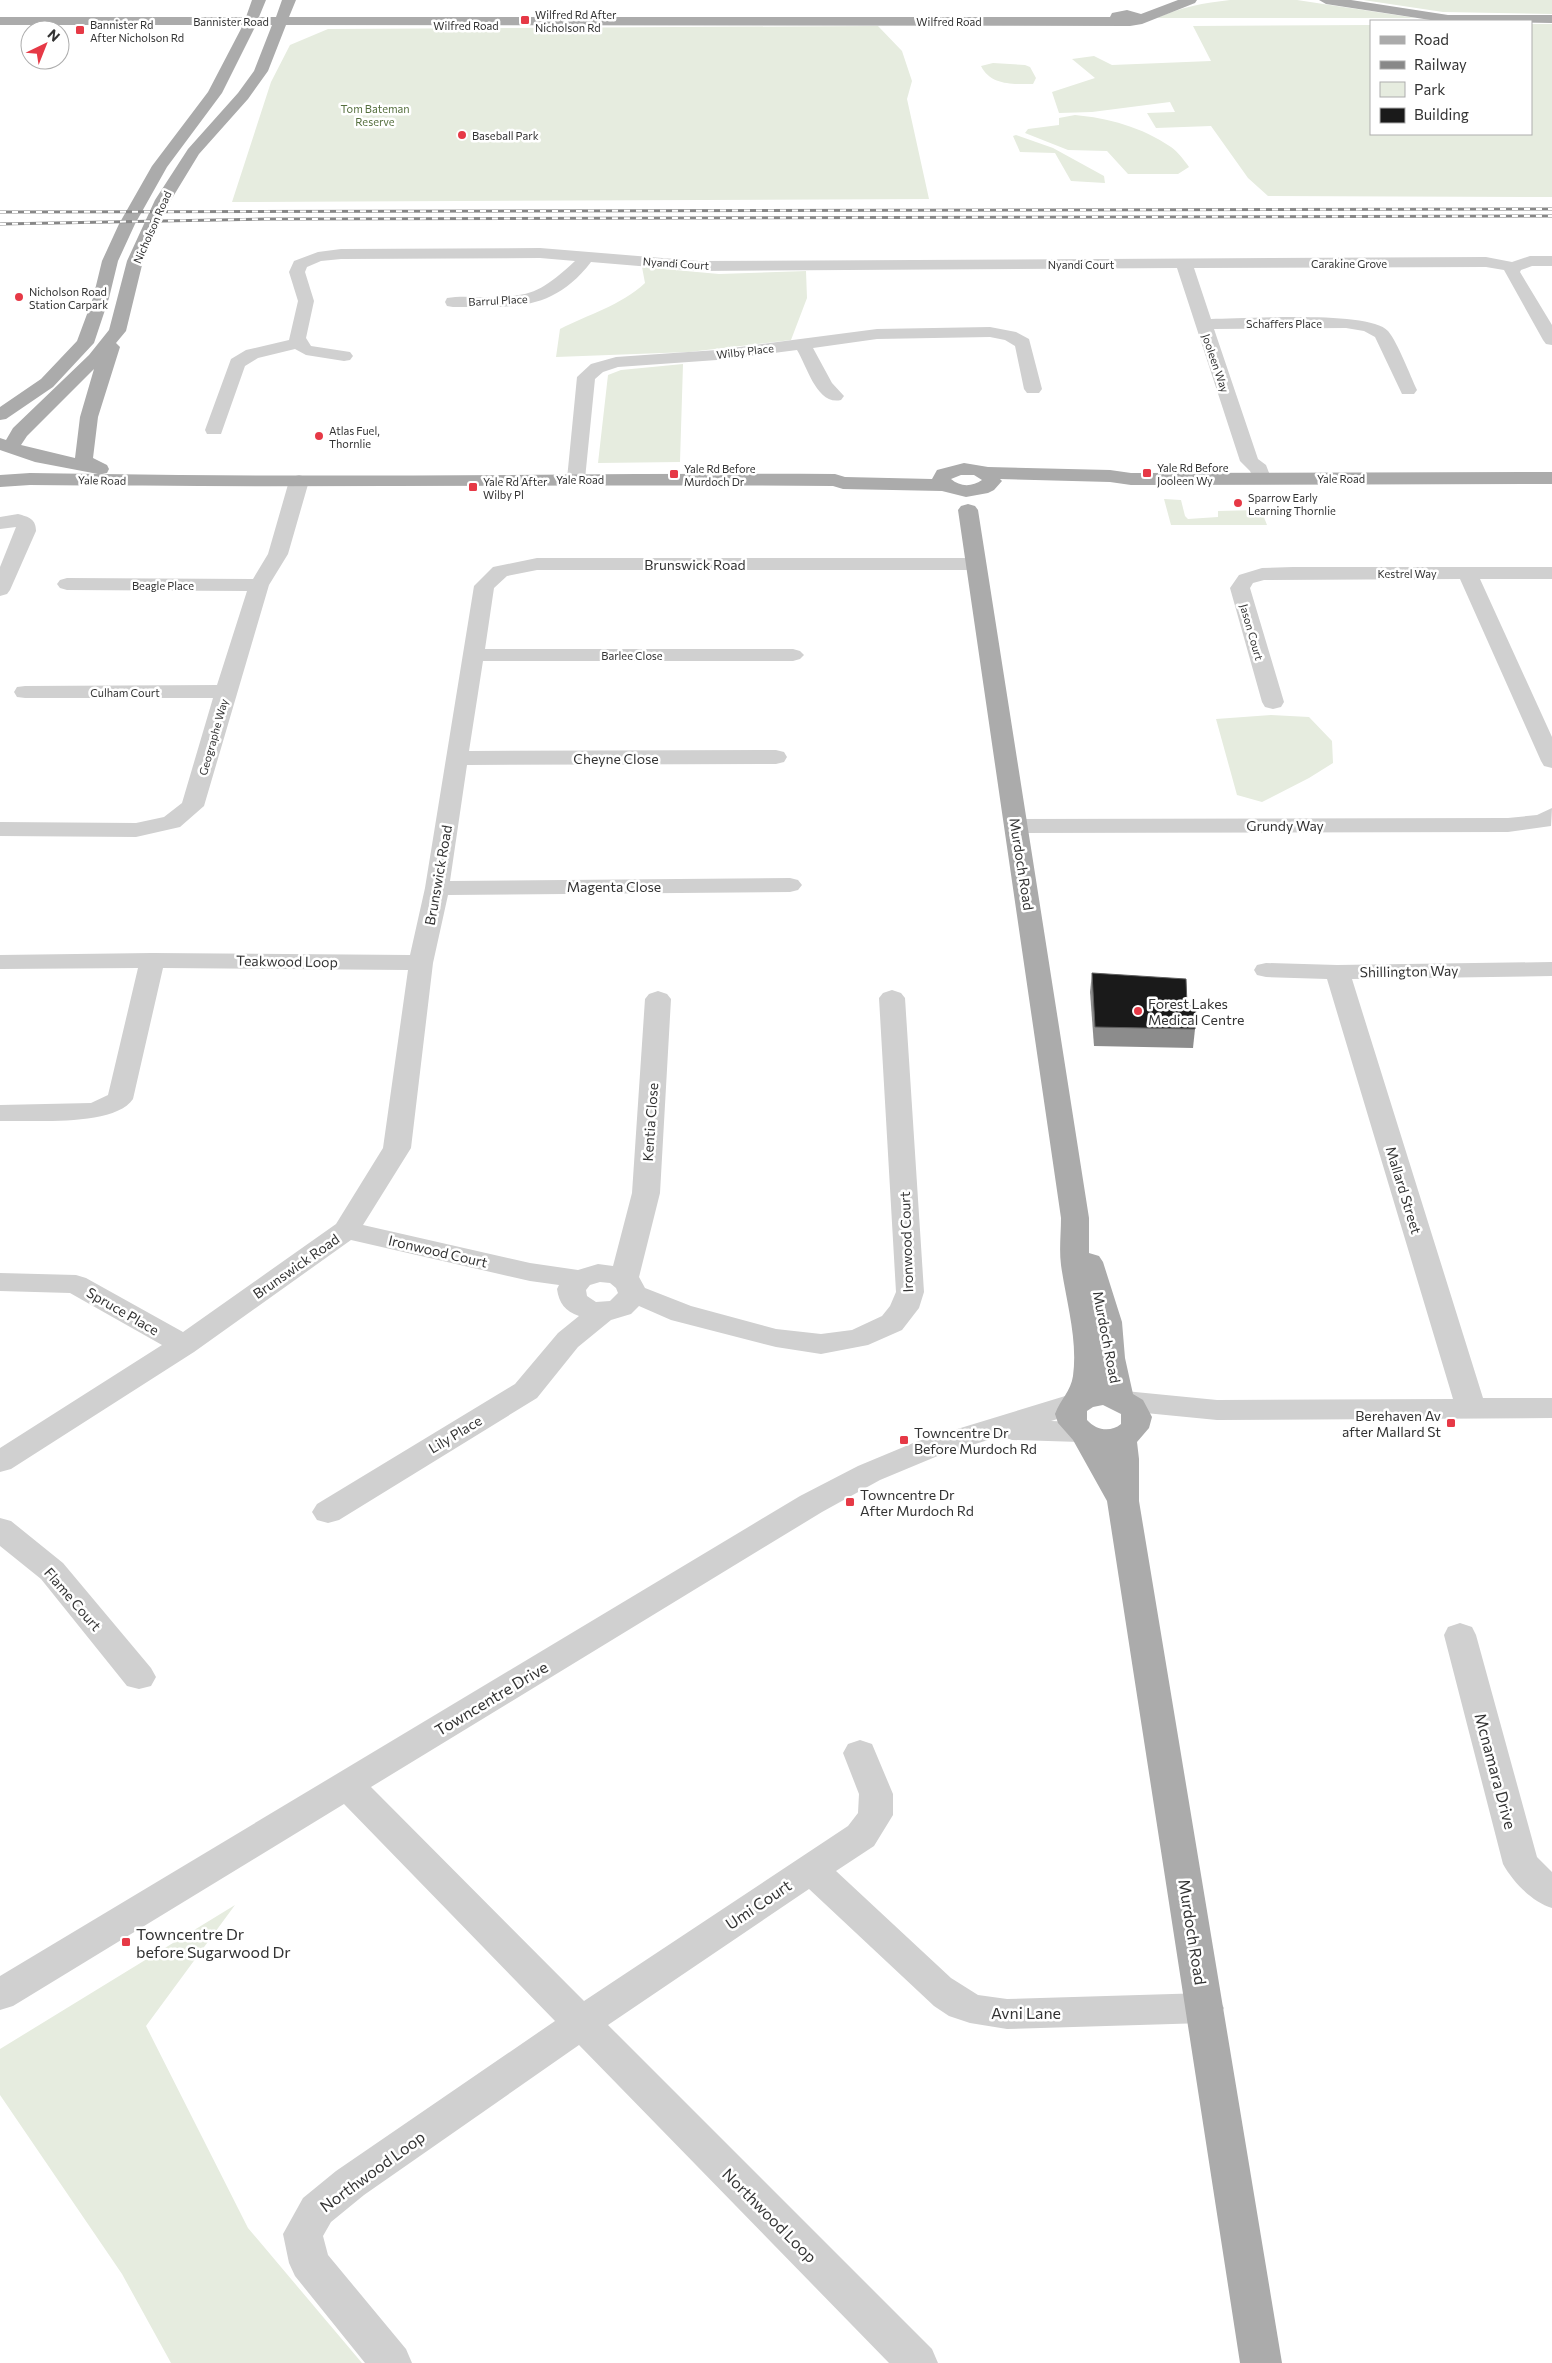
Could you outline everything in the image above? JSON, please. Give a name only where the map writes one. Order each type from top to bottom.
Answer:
[{"type":"main road","name":"Nicholson Road","points":[[8,447],[20,432],[95,359],[117,330],[135,261],[163,200],[193,152],[243,96],[261,71],[289,0]]},
{"type":"main road","points":[[295,0],[309,18],[318,20]]},
{"type":"main road","name":"Wilfred Road","points":[[278,29],[318,20],[803,22],[1095,20],[1119,19],[1123,15],[1139,16],[1157,12],[1190,0]]},
{"type":"main road","points":[[1326,0],[1448,19],[1552,19]]},
{"type":"main road","name":"Nicholson Road","points":[[0,415],[47,383],[73,358],[84,343],[110,261],[127,224],[160,166],[215,93],[237,52],[254,14]]},
{"type":"main road","name":"Bannister Road","points":[[0,21],[161,21],[254,14],[278,29]]},
{"type":"main road","name":"Bannister Road","points":[[0,28],[194,28],[254,14]]},
{"type":"main road","name":"Wilfred Road","points":[[278,29],[288,33],[338,26],[756,24],[803,22]]},
{"type":"main road","points":[[194,28],[222,40],[237,52]]},
{"type":"main road","points":[[5,391],[51,362],[66,346],[78,325],[94,314]]},
{"type":"main road","points":[[100,469],[84,461],[87,422],[117,330]]},
{"type":"main road","points":[[0,475],[14,463],[15,458],[8,447]]},
{"type":"main road","name":"Yale Road","points":[[8,447],[52,460],[100,469],[205,482]]},
{"type":"main road","name":"Yale Road","points":[[0,481],[62,479],[205,482],[576,479],[835,480],[844,482],[948,483],[964,469],[980,490],[1032,482],[1113,483],[1131,479],[1253,472],[1552,478]]},
{"type":"main road","name":"Murdoch Road","points":[[948,483],[961,506],[980,490]]},
{"type":"main road","name":"Murdoch Road","points":[[980,490],[975,564],[1075,1218],[1075,1262],[1088,1340],[1088,1377],[1080,1417],[1123,1501]]},
{"type":"main road","name":"Murdoch Road","points":[[1075,1218],[1101,1298],[1107,1322],[1110,1358],[1125,1417],[1123,1501],[1260,2363]]},
{"type":"main road","name":"Murdoch Road","points":[[1080,1417],[1104,1395],[1125,1417]]},
{"type":"main road","points":[[1080,1417],[1103,1440],[1125,1417]]},
{"type":"street","name":"Nyandi Court","points":[[298,343],[297,338],[306,301],[297,272],[300,264],[318,257],[341,254],[500,253],[586,256],[699,266],[1184,264]]},
{"type":"street","name":"Barrul Place","points":[[453,302],[509,302],[531,299],[547,292],[580,265],[586,256]]},
{"type":"street","points":[[1552,261],[1530,261],[1513,267],[1512,272],[1545,317],[1552,340]]},
{"type":"street","name":"Carakine Grove","points":[[1184,264],[1486,262],[1513,267]]},
{"type":"street","name":"Jooleen Way","points":[[1184,264],[1253,472]]},
{"type":"street","name":"Schaffers Place","points":[[1203,324],[1369,323],[1382,335],[1408,390]]},
{"type":"street","name":"Wilby Place","points":[[576,479],[586,376],[597,368],[616,362],[697,357],[912,332],[1016,333],[1018,339],[1025,347],[1034,388]]},
{"type":"street","points":[[214,430],[237,363],[252,354],[298,343],[306,350],[344,356]]},
{"type":"street","points":[[802,344],[810,354],[826,390],[835,396]]},
{"type":"street","name":"Geographe Way","points":[[0,829],[136,830],[172,822],[194,806],[226,691],[259,585],[278,554],[299,481]]},
{"type":"street","points":[[0,590],[26,531],[26,524],[9,522]]},
{"type":"street","name":"Brunswick Road","points":[[0,1462],[184,1345],[346,1230],[397,1148],[421,962],[437,888],[484,586],[500,570],[537,564],[975,564]]},
{"type":"street","points":[[1467,573],[1552,761]]},
{"type":"street","name":"Kestrel Way","points":[[1262,574],[1552,573]]},
{"type":"street","name":"Jason Court","points":[[1262,574],[1246,579],[1240,588],[1273,702]]},
{"type":"street","name":"Beagle Place","points":[[67,584],[259,585]]},
{"type":"street","name":"Barlee Close","points":[[472,655],[793,655]]},
{"type":"street","name":"Culham Court","points":[[25,692],[226,691]]},
{"type":"street","name":"Cheyne Close","points":[[456,758],[776,757]]},
{"type":"street","name":"Grundy Way","points":[[1016,826],[1508,825],[1543,821],[1552,815]]},
{"type":"street","name":"Magenta Close","points":[[437,888],[790,885]]},
{"type":"street","points":[[0,1113],[96,1111],[120,1099],[152,960]]},
{"type":"street","name":"Teakwood Loop","points":[[0,962],[152,960],[421,962]]},
{"type":"street","name":"Shillington Way","points":[[1266,970],[1337,972],[1552,969]]},
{"type":"street","name":"Mallard Street","points":[[1337,972],[1471,1408]]},
{"type":"street","name":"Ironwood Court","points":[[346,1230],[530,1272],[600,1293],[776,1338],[821,1344],[858,1338],[892,1323],[904,1308],[910,1292],[892,998]]},
{"type":"street","name":"Kentia Close","points":[[600,1293],[632,1244],[646,1193],[658,999]]},
{"type":"street","name":"Spruce Place","points":[[0,1282],[76,1284],[184,1345]]},
{"type":"street","name":"Lily Place","points":[[328,1512],[526,1391],[568,1340],[600,1293]]},
{"type":"street","points":[[1125,1417],[1217,1410],[1552,1408]]},
{"type":"street","name":"Towncentre Drive","points":[[0,1994],[811,1504],[869,1473],[946,1442],[995,1429],[1080,1417]]},
{"type":"street","name":"Flame Court","points":[[0,1529],[52,1571],[139,1677]]},
{"type":"street","name":"Mcnamara Drive","points":[[1460,1635],[1521,1864],[1552,1894]]},
{"type":"street","name":"Umi Court","points":[[580,2024],[861,1836],[875,1815],[876,1794],[860,1753]]},
{"type":"street","name":"Northwood Loop","points":[[347,1785],[580,2024],[917,2363]]},
{"type":"street","name":"Avni Lane","points":[[810,1869],[938,1989],[960,2006],[987,2013],[1007,2014],[1205,2008]]},
{"type":"street","name":"Northwood Loop","points":[[391,2363],[309,2263],[303,2234],[316,2210],[350,2183],[580,2024]]},
{"type":"green space","points":[[1230,0],[1297,0],[1416,18],[1157,18],[1193,6]]},
{"type":"green space","points":[[1363,0],[1552,0],[1552,14],[1443,12]]},
{"type":"green space","points":[[1532,24],[1552,24],[1552,197],[1268,196],[1248,178],[1211,126],[1156,128],[1147,113],[1175,112],[1170,102],[1092,112],[1059,113],[1052,92],[1095,78],[1072,59],[1094,56],[1112,65],[1211,61],[1193,26],[1370,25],[1370,135],[1532,135]]},
{"type":"green space","name":"Tom Bateman Reserve","points":[[878,26],[902,51],[912,81],[907,99],[929,199],[232,202],[271,82],[290,45],[328,29]]},
{"type":"green space","points":[[993,63],[1025,65],[1030,67],[1036,78],[1033,84],[1011,84],[997,80],[985,73],[981,66]]},
{"type":"green space","points":[[1075,115],[1112,121],[1148,134],[1174,149],[1189,167],[1178,174],[1128,174],[1107,151],[1068,150],[1025,133],[1028,129],[1059,125],[1059,118]]},
{"type":"green space","points":[[1016,135],[1053,148],[1104,176],[1105,183],[1071,181],[1055,153],[1020,152],[1013,136]]},
{"type":"green space","points":[[642,267],[719,274],[806,271],[807,298],[791,340],[689,352],[556,357],[560,329],[615,304],[635,291],[645,283]]},
{"type":"green space","points":[[683,364],[680,462],[598,463],[608,375],[621,370]]},
{"type":"green space","points":[[1164,499],[1181,500],[1185,516],[1188,519],[1218,517],[1218,511],[1258,510],[1258,507],[1260,507],[1267,525],[1171,525]]},
{"type":"green space","points":[[1271,715],[1309,717],[1332,741],[1333,763],[1309,778],[1262,802],[1237,795],[1216,719]]},
{"type":"green space","points":[[235,1905],[146,2026],[248,2228],[362,2363],[171,2363],[122,2274],[0,2095],[0,2049]]},
{"type":"building","points":[[1092,973],[1186,979],[1187,1005],[1196,1007],[1195,1029],[1095,1027]]},
{"type":"railway","points":[[0,212],[1552,209]]},
{"type":"railway","points":[[0,224],[265,219],[1552,216]]},
{"type":"place","name":"Wilfred Rd After Nicholson Rd","points":[[525,20]]},
{"type":"place","name":"Bannister Rd After Nicholson Rd","points":[[80,30]]},
{"type":"place","name":"Baseball Park","points":[[462,135]]},
{"type":"place","name":"Nicholson Road Station Carpark","points":[[19,297]]},
{"type":"place","name":"Atlas Fuel, Thornlie","points":[[319,436]]},
{"type":"place","name":"Yale Rd Before Jooleen Wy","points":[[1147,473]]},
{"type":"place","name":"Yale Rd Before Murdoch Dr","points":[[674,474]]},
{"type":"place","name":"Yale Rd After Wilby Pl","points":[[473,487]]},
{"type":"place","name":"Sparrow Early Learning Thornlie","points":[[1238,503]]},
{"type":"place","name":"Forest Lakes Medical Centre","points":[[1138,1011]]},
{"type":"place","name":"Berehaven Av after Mallard St","points":[[1451,1423]]},
{"type":"place","name":"Towncentre Dr Before Murdoch Rd","points":[[904,1440]]},
{"type":"place","name":"Towncentre Dr After Murdoch Rd","points":[[850,1502]]},
{"type":"place","name":"Towncentre Dr before Sugarwood Dr","points":[[126,1942]]}]
